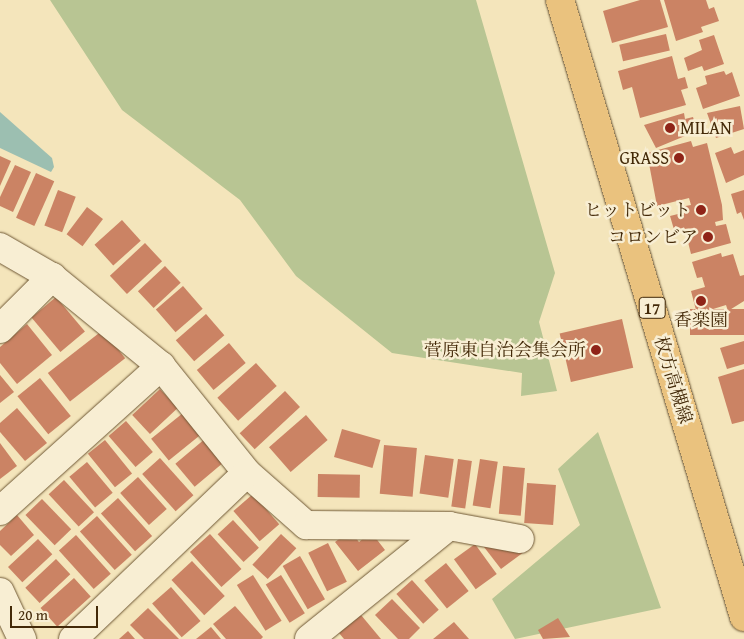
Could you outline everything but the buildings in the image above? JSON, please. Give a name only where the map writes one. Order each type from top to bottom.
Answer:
[{"type":"main road","name":"枚方高槻線","points":[[560,0],[744,617]]},
{"type":"street","points":[[0,247],[52,277],[161,366],[247,472],[306,525],[449,526],[520,539]]},
{"type":"street","points":[[0,329],[52,277]]},
{"type":"street","points":[[0,511],[161,366]]},
{"type":"street","points":[[73,639],[247,472]]},
{"type":"street","points":[[309,639],[449,526]]},
{"type":"street","points":[[0,592],[22,639]]},
{"type":"green space","points":[[50,0],[476,0],[555,273],[539,322],[557,391],[521,396],[522,373],[392,353],[296,276],[240,200],[122,110]]},
{"type":"green space","points":[[598,432],[661,608],[515,639],[492,599],[580,525],[558,469]]},
{"type":"shaded area","points":[[0,112],[52,158],[54,167],[51,172],[0,148]]},
{"type":"place","name":"MILAN","points":[[670,128]]},
{"type":"place","name":"GRASS","points":[[679,158]]},
{"type":"place","name":"ヒットビット","points":[[701,210]]},
{"type":"place","name":"コロンビア","points":[[708,237]]},
{"type":"place","name":"香楽園","points":[[701,301]]},
{"type":"place","name":"菅原東自治会集会所","points":[[596,350]]}]
